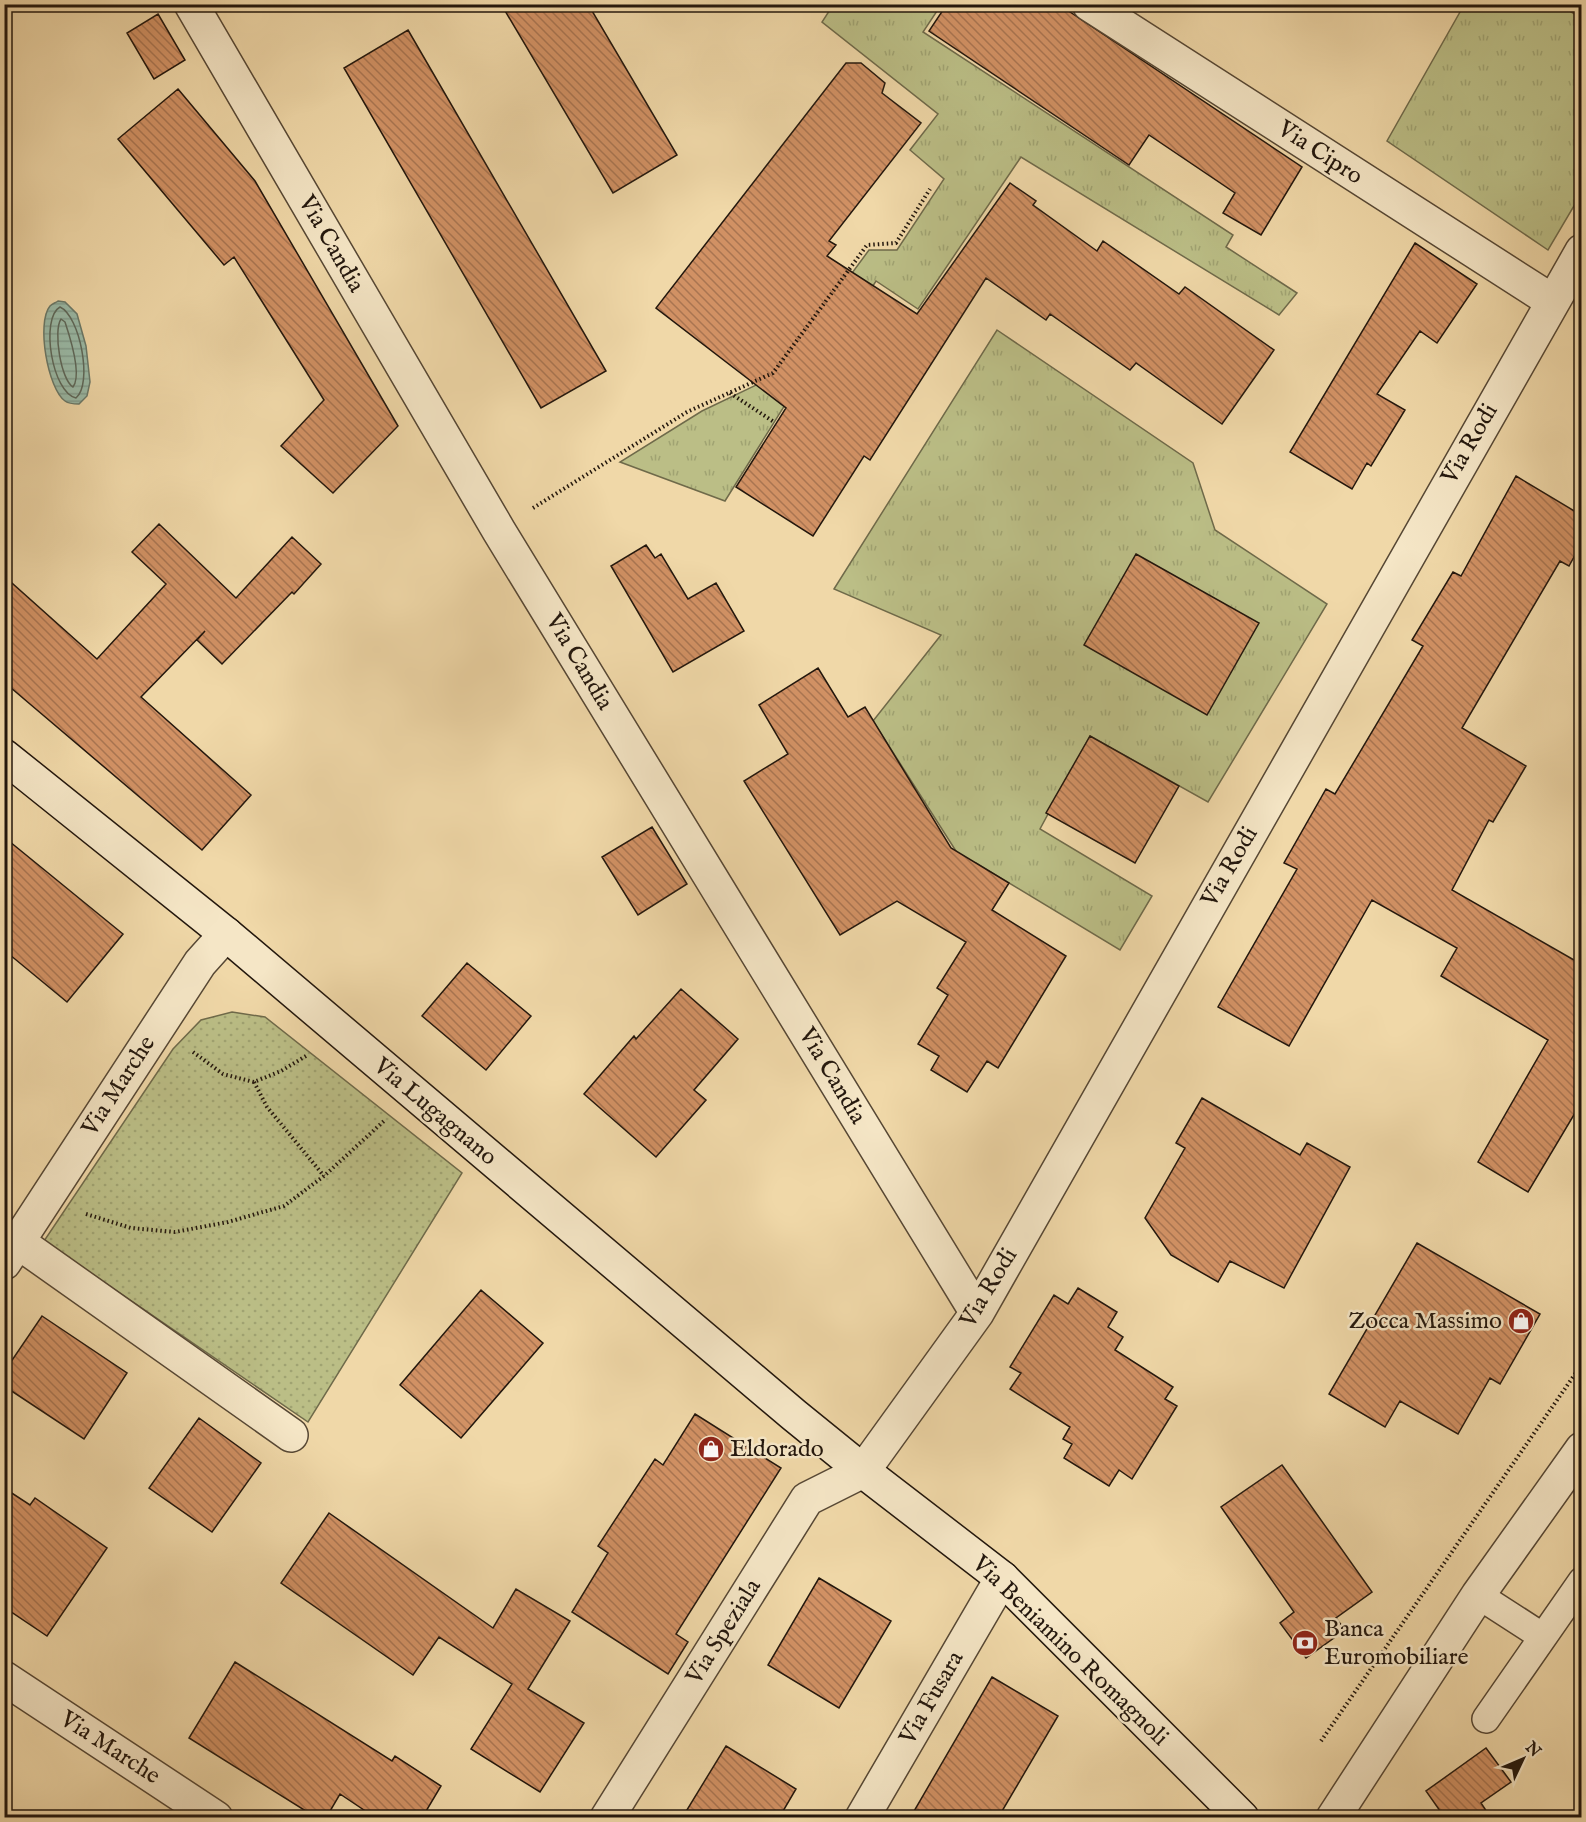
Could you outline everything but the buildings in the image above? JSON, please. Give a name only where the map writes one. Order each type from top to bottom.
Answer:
[{"type":"street","name":"Via Candia","points":[[191,4],[499,531],[977,1313]]},
{"type":"street","name":"Via Cipro","points":[[1089,4],[1552,301]]},
{"type":"street","name":"Via Rodi","points":[[863,1471],[977,1313],[1581,251]]},
{"type":"street","name":"Via Lugagnano","points":[[4,756],[226,934],[337,1030],[863,1471]]},
{"type":"street","name":"Via Marche","points":[[226,934],[200,963],[11,1252],[291,1435]]},
{"type":"street","points":[[1333,1818],[1478,1595],[1581,1449]]},
{"type":"street","name":"Via Beniamino Romagnoli","points":[[863,1471],[1002,1578],[1242,1818]]},
{"type":"street","name":"Via Speziala","points":[[607,1818],[807,1499],[863,1471]]},
{"type":"street","name":"Via Fusara","points":[[862,1818],[1002,1578]]},
{"type":"street","name":"Via Marche","points":[[4,1678],[216,1818]]},
{"type":"lane","points":[[1486,1719],[1581,1581]]},
{"type":"lane","points":[[1478,1595],[1543,1637]]},
{"type":"path","points":[[499,531],[687,412],[773,373],[867,245],[896,243],[930,189]]},
{"type":"path","points":[[729,392],[774,422]]},
{"type":"path","points":[[159,1026],[223,1074],[254,1082],[281,1071],[307,1055],[337,1030]]},
{"type":"path","points":[[254,1082],[267,1107],[324,1176]]},
{"type":"path","points":[[50,1193],[85,1214],[131,1228],[175,1232],[228,1222],[284,1206],[324,1176],[413,1094]]},
{"type":"path","points":[[1321,1741],[1581,1364]]},
{"type":"green space","points":[[833,5],[941,5],[923,32],[1233,235],[1226,247],[1297,293],[1279,315],[1021,157],[918,309],[876,281],[796,406],[788,400],[725,501],[620,462],[702,411],[777,375],[869,250],[897,250],[944,179],[910,150],[938,114],[822,22]]},
{"type":"green space","points":[[1464,5],[1560,5],[1581,18],[1581,194],[1548,250],[1387,141]]},
{"type":"green space","points":[[997,330],[1193,463],[1215,530],[1327,604],[1208,802],[1090,736],[1040,829],[1152,896],[1120,950],[976,863],[970,873],[873,721],[941,635],[834,589]]},
{"type":"green space","points":[[232,1012],[265,1017],[462,1173],[308,1422],[44,1241],[173,1049],[201,1020]]},
{"type":"water","points":[[58,301],[65,302],[77,314],[86,346],[90,382],[87,396],[79,404],[67,402],[59,394],[49,370],[44,326],[50,306]]},
{"type":"place","name":"Zocca Massimo","points":[[1521,1321]]},
{"type":"place","name":"Eldorado","points":[[711,1449]]},
{"type":"place","name":"Banca Euromobiliare","points":[[1305,1643]]}]
